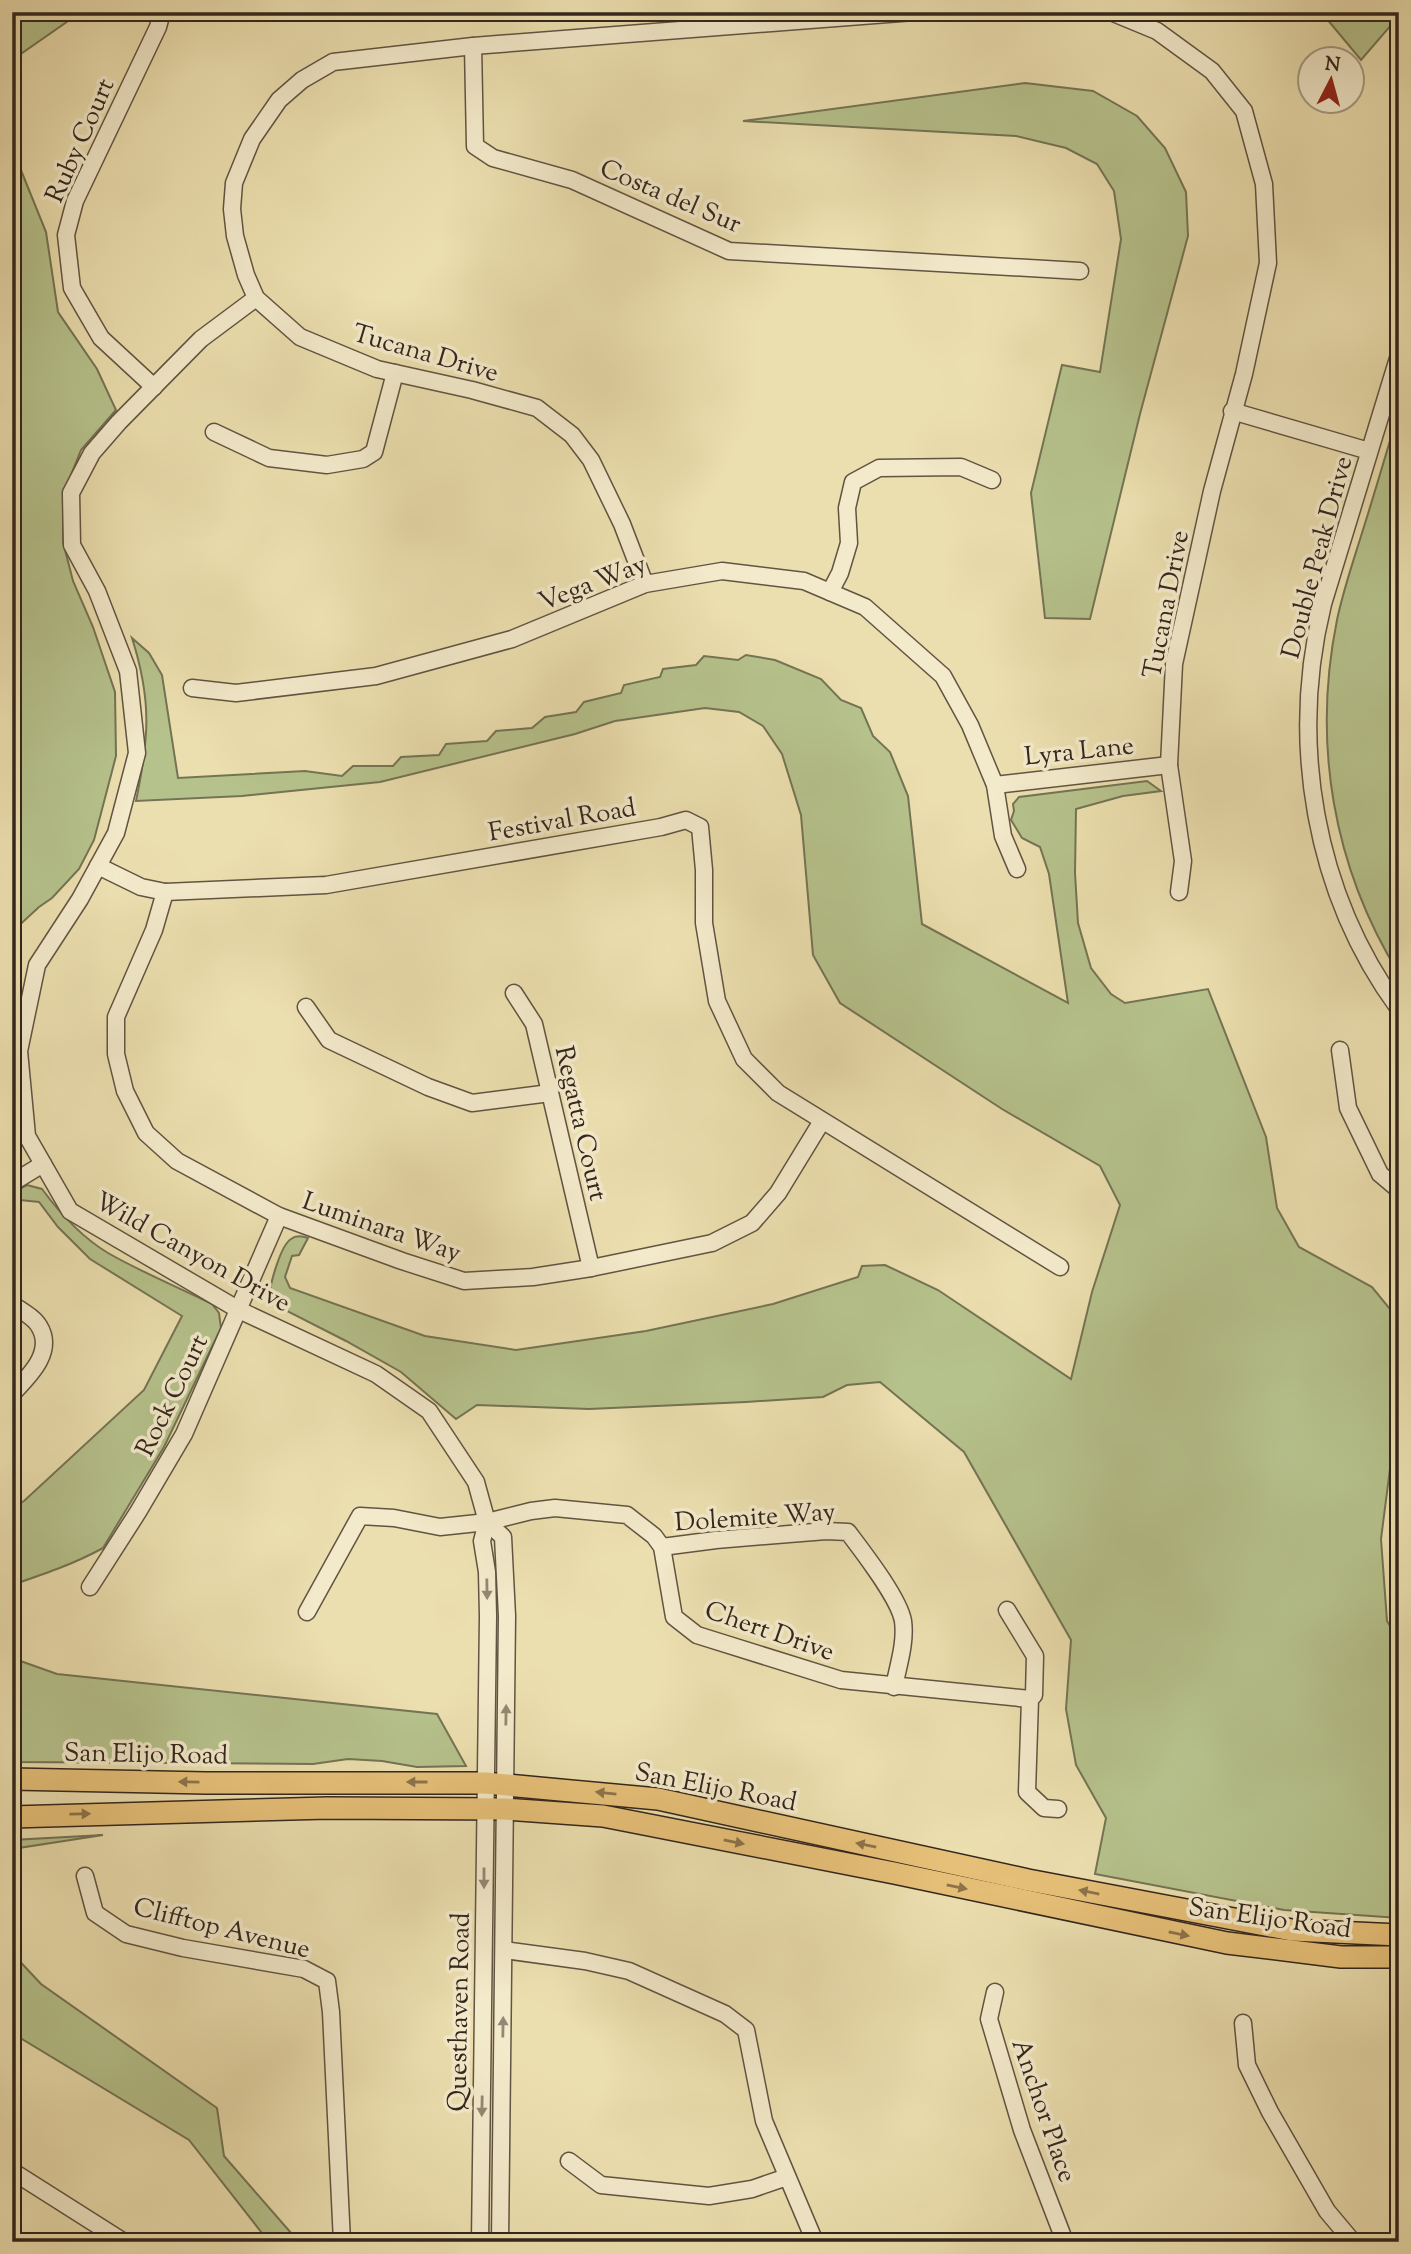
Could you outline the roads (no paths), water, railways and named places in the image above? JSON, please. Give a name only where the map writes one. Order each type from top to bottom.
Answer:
[{"type":"main road","name":"San Elijo Road","points":[[12,1779],[206,1783],[495,1783],[658,1799],[1028,1880],[1292,1930],[1399,1935]]},
{"type":"main road","name":"San Elijo Road","points":[[12,1817],[327,1808],[495,1810],[603,1816],[894,1873],[1227,1943],[1341,1957],[1399,1957]]},
{"type":"street","name":"Ruby Court","points":[[154,387],[101,338],[72,288],[66,235],[75,201],[158,27],[162,12]]},
{"type":"street","name":"Tucana Drive","points":[[645,584],[622,524],[596,471],[572,435],[537,408],[377,369],[300,337],[256,298],[235,236],[232,209],[234,183],[252,139],[279,100],[302,80],[333,62],[402,53],[914,12]]},
{"type":"street","name":"Tucana Drive","points":[[1111,12],[1157,31],[1212,71],[1244,111],[1264,184],[1268,263],[1244,374],[1212,491],[1174,664],[1169,765],[1183,861],[1179,892]]},
{"type":"street","name":"Costa del Sur","points":[[473,47],[475,146],[493,158],[572,180],[729,251],[1080,271]]},
{"type":"street","name":"Wild Canyon Drive","points":[[256,298],[201,340],[154,387],[92,453],[71,493],[72,545],[97,590],[128,671],[137,753],[116,834],[80,899],[37,965],[19,1051],[27,1136],[70,1211],[239,1310],[376,1374],[429,1410],[476,1482],[487,1522],[503,1537],[506,1569],[495,1783]]},
{"type":"street","name":"Double Peak Drive","points":[[1399,355],[1323,604],[1314,646],[1307,718],[1315,809],[1330,870],[1356,935],[1399,1009]]},
{"type":"street","points":[[214,432],[269,458],[327,465],[363,459],[374,453],[395,373]]},
{"type":"street","points":[[1232,411],[1369,451]]},
{"type":"street","points":[[830,592],[841,571],[849,543],[847,508],[853,482],[878,468],[961,467],[992,480]]},
{"type":"street","name":"Vega Way","points":[[192,688],[236,693],[376,676],[512,639],[645,584],[722,571],[804,581],[864,607],[943,676],[970,725],[995,785],[1003,836],[1017,869]]},
{"type":"street","name":"Lyra Lane","points":[[995,785],[1169,765]]},
{"type":"street","name":"Festival Road","points":[[98,866],[141,887],[165,892],[326,885],[661,827],[686,820],[700,827],[704,870],[704,923],[717,1001],[744,1059],[778,1093],[822,1121]]},
{"type":"street","name":"Luminara Way","points":[[165,892],[154,930],[116,1017],[116,1054],[125,1091],[146,1133],[177,1161],[279,1216],[402,1261],[464,1281],[534,1277],[712,1243],[752,1223],[778,1193],[822,1121]]},
{"type":"street","name":"Regatta Court","points":[[514,993],[534,1024],[591,1268]]},
{"type":"street","points":[[306,1007],[329,1040],[428,1087],[472,1103],[550,1093]]},
{"type":"street","points":[[1340,1050],[1348,1108],[1380,1174],[1399,1190]]},
{"type":"street","points":[[822,1121],[1060,1266]]},
{"type":"street","points":[[12,1183],[43,1164]]},
{"type":"street","name":"Rock Court","points":[[90,1587],[184,1434],[279,1216]]},
{"type":"street","points":[[12,1304],[39,1324],[45,1344],[36,1368],[12,1394]]},
{"type":"street","points":[[307,1612],[360,1516],[394,1518],[440,1527],[487,1522],[555,1508],[627,1515],[654,1536],[662,1547]]},
{"type":"street","name":"Dolemite Way","points":[[662,1547],[826,1531],[848,1532],[888,1589],[903,1620],[903,1645],[894,1687]]},
{"type":"street","name":"Chert Drive","points":[[662,1547],[674,1617],[697,1634],[841,1680],[1030,1699]]},
{"type":"street","points":[[1007,1610],[1035,1656],[1034,1695],[1030,1699],[1027,1792],[1044,1808],[1058,1809]]},
{"type":"street","name":"Questhaven Road","points":[[480,2242],[495,1783]]},
{"type":"street","name":"Questhaven Road","points":[[495,1810],[504,1951],[500,2242]]},
{"type":"street","name":"Clifftop Avenue","points":[[85,1876],[95,1913],[126,1934],[183,1948],[304,1969],[327,1980],[331,2012],[342,2242]]},
{"type":"street","points":[[504,1951],[585,1961],[629,1971],[725,2014],[746,2030],[764,2121],[815,2242]]},
{"type":"street","name":"Anchor Place","points":[[995,1992],[989,2019],[1022,2130],[1065,2242]]},
{"type":"street","points":[[1243,2023],[1247,2065],[1270,2112],[1327,2211],[1353,2242]]},
{"type":"street","points":[[569,2161],[601,2185],[709,2196],[751,2189],[787,2177]]},
{"type":"street","points":[[12,2171],[124,2242]]}]
